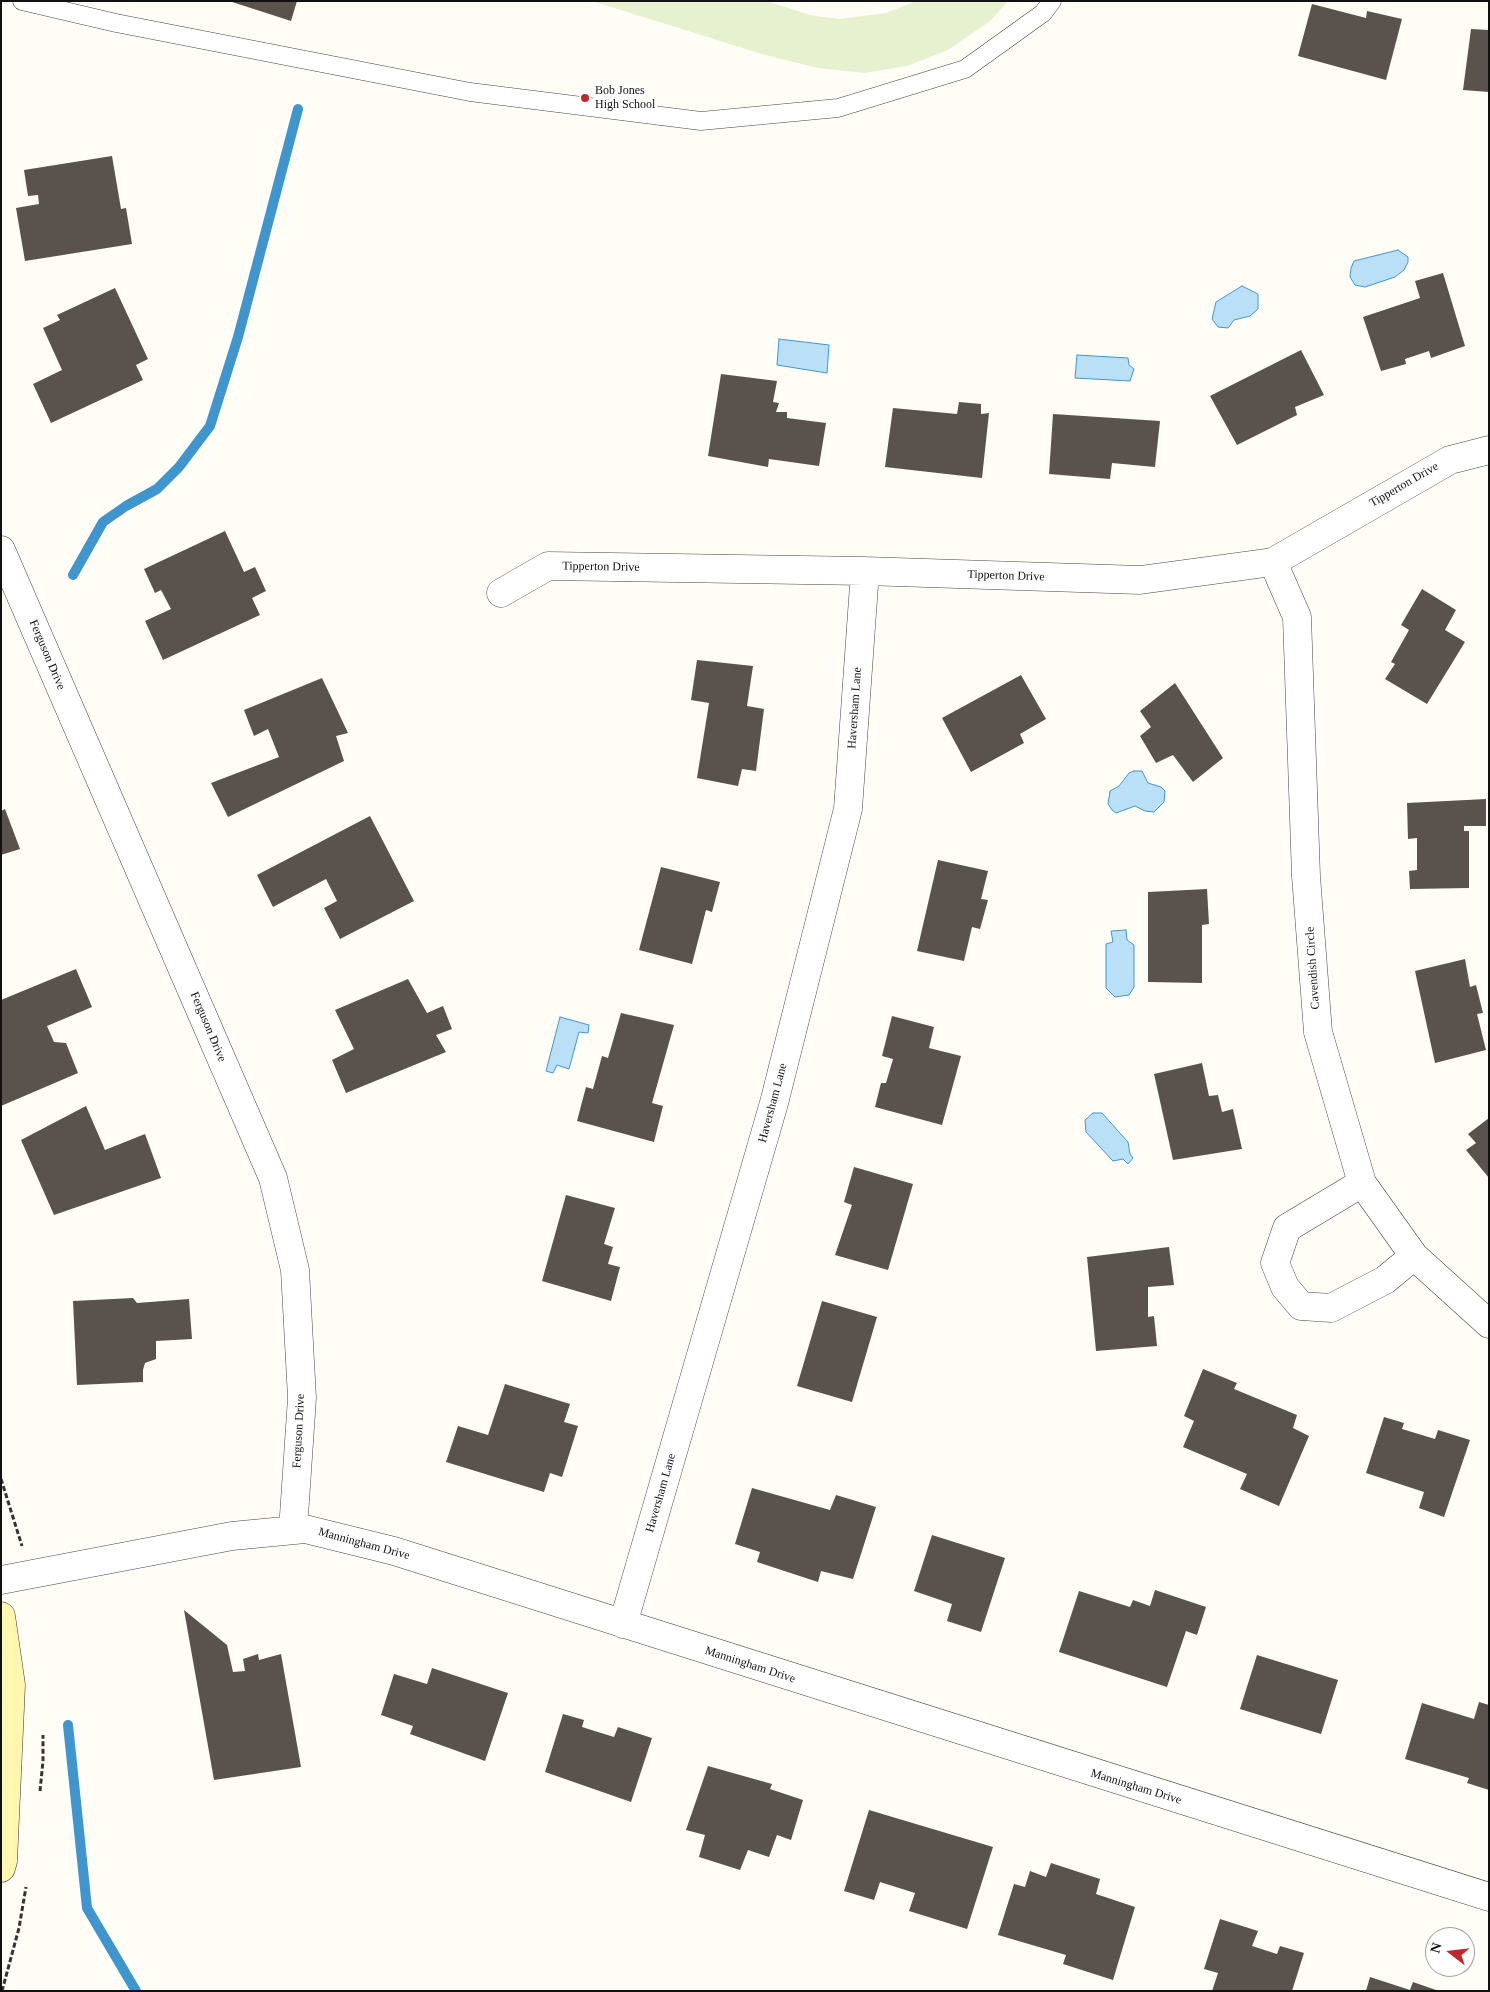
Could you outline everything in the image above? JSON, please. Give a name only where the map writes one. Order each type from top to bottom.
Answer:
[{"type":"street","name":"Tipperton Drive","points":[[501,593],[548,566],[865,571],[1140,580],[1273,562],[1450,460],[1489,450]]},
{"type":"street","name":"Ferguson Drive","points":[[1,550],[273,1178],[294,1270],[301,1388],[293,1530]]},
{"type":"street","name":"Cavendish Circle","points":[[1273,562],[1297,617],[1306,876],[1318,1032],[1362,1183],[1414,1256],[1489,1324]]},
{"type":"street","name":"Haversham Lane","points":[[623,1624],[774,1103],[848,809],[865,571]]},
{"type":"street","points":[[1362,1183],[1287,1228],[1275,1263],[1285,1287],[1301,1306],[1331,1308],[1385,1280],[1414,1256]]},
{"type":"street","name":"Manningham Drive","points":[[1,1580],[232,1536],[305,1529],[394,1551],[1489,1897]]},
{"type":"street","points":[[1,1616],[11,1685],[3,1861],[1,1868]]},
{"type":"lane","points":[[22,1],[116,23],[470,92],[701,121],[838,108],[965,69],[1043,13],[1052,1]]},
{"type":"green space","points":[[592,1],[766,1],[810,15],[839,19],[886,13],[916,1],[1008,1],[990,21],[948,50],[907,66],[864,73],[818,68],[765,55]]},
{"type":"water","points":[[1398,250],[1408,257],[1404,270],[1395,277],[1365,287],[1355,285],[1350,277],[1354,261]]},
{"type":"water","points":[[1242,286],[1258,294],[1258,309],[1250,316],[1234,320],[1228,328],[1218,327],[1212,319],[1216,302]]},
{"type":"water","points":[[779,339],[829,345],[827,373],[777,365]]},
{"type":"water","points":[[1077,355],[1128,358],[1129,365],[1134,369],[1130,381],[1075,378]]},
{"type":"water","points":[[1142,771],[1148,783],[1161,787],[1165,791],[1164,802],[1154,812],[1145,811],[1135,806],[1116,813],[1108,804],[1110,791],[1119,786],[1129,773]]},
{"type":"water","points":[[1126,930],[1127,940],[1134,945],[1134,987],[1129,995],[1115,997],[1106,988],[1106,944],[1113,942],[1111,931]]},
{"type":"water","points":[[560,1017],[589,1025],[588,1033],[579,1032],[569,1069],[557,1065],[553,1073],[546,1071]]},
{"type":"water","points":[[1093,1113],[1102,1113],[1128,1142],[1130,1154],[1133,1158],[1128,1164],[1123,1159],[1113,1161],[1086,1132],[1085,1120]]},
{"type":"building","points":[[229,1],[297,1],[291,21]]},
{"type":"building","points":[[1312,4],[1366,18],[1367,11],[1402,19],[1386,80],[1298,56]]},
{"type":"building","points":[[1471,29],[1489,30],[1489,92],[1463,90]]},
{"type":"building","points":[[112,156],[121,209],[126,208],[132,244],[25,261],[16,208],[39,204],[38,195],[28,196],[24,170]]},
{"type":"building","points":[[1443,273],[1465,346],[1431,358],[1429,351],[1405,359],[1406,364],[1381,371],[1363,317],[1420,298],[1415,281]]},
{"type":"building","points":[[115,288],[148,359],[136,365],[143,380],[51,423],[33,384],[62,370],[43,328],[60,320],[57,315]]},
{"type":"building","points":[[1301,350],[1324,395],[1295,407],[1297,415],[1237,445],[1210,396]]},
{"type":"building","points":[[721,374],[777,381],[773,402],[779,403],[776,412],[787,412],[787,418],[826,423],[819,466],[769,459],[768,467],[708,456]]},
{"type":"building","points":[[959,402],[981,404],[981,414],[989,413],[982,478],[885,467],[893,408],[957,414]]},
{"type":"building","points":[[1053,414],[1160,421],[1155,467],[1112,463],[1110,479],[1049,474]]},
{"type":"building","points":[[225,531],[244,572],[255,567],[266,591],[252,598],[260,615],[163,660],[145,621],[171,609],[161,590],[155,593],[144,569]]},
{"type":"building","points":[[1422,589],[1456,610],[1445,630],[1465,642],[1427,704],[1385,679],[1395,664],[1391,662],[1409,630],[1401,625]]},
{"type":"building","points":[[697,660],[753,666],[747,706],[764,709],[756,771],[742,769],[738,786],[697,778],[709,703],[691,700]]},
{"type":"building","points":[[1021,675],[1046,719],[1020,734],[1024,743],[971,772],[942,718]]},
{"type":"building","points":[[322,678],[348,733],[336,736],[344,761],[228,817],[211,783],[279,757],[268,729],[254,736],[244,710]]},
{"type":"building","points":[[1175,683],[1223,758],[1193,782],[1173,755],[1156,763],[1140,736],[1151,727],[1140,711]]},
{"type":"building","points":[[1486,799],[1486,826],[1464,826],[1464,831],[1469,831],[1469,888],[1410,889],[1409,871],[1417,870],[1417,838],[1408,839],[1407,803]]},
{"type":"building","points":[[5,809],[20,849],[1,855],[1,811]]},
{"type":"building","points":[[370,816],[414,901],[340,939],[324,908],[337,901],[326,879],[273,907],[257,875]]},
{"type":"building","points":[[938,860],[988,871],[981,899],[988,900],[980,929],[972,927],[964,961],[917,951]]},
{"type":"building","points":[[661,867],[720,882],[712,912],[706,910],[692,964],[639,950]]},
{"type":"building","points":[[1207,889],[1209,924],[1202,925],[1202,983],[1148,982],[1148,892]]},
{"type":"building","points":[[1465,959],[1470,987],[1476,985],[1483,1013],[1477,1014],[1486,1050],[1435,1063],[1415,971]]},
{"type":"building","points":[[76,969],[92,1007],[47,1026],[54,1042],[66,1043],[78,1073],[1,1106],[1,1000]]},
{"type":"building","points":[[408,979],[427,1013],[443,1006],[452,1029],[436,1035],[446,1052],[346,1093],[332,1060],[354,1049],[335,1010]]},
{"type":"building","points":[[621,1013],[674,1025],[652,1103],[663,1106],[654,1142],[577,1121],[586,1087],[593,1089],[602,1056],[608,1058]]},
{"type":"building","points":[[892,1016],[934,1027],[929,1048],[961,1056],[942,1125],[875,1107],[881,1083],[886,1083],[893,1059],[882,1056]]},
{"type":"building","points":[[1202,1063],[1209,1096],[1218,1095],[1222,1112],[1233,1109],[1242,1149],[1173,1160],[1154,1074]]},
{"type":"building","points":[[86,1106],[105,1150],[145,1134],[161,1178],[54,1215],[21,1140]]},
{"type":"building","points":[[1489,1118],[1489,1178],[1466,1150],[1476,1143],[1468,1134]]},
{"type":"building","points":[[854,1167],[913,1184],[888,1270],[835,1255],[852,1205],[844,1202]]},
{"type":"building","points":[[566,1195],[615,1208],[604,1244],[613,1247],[608,1264],[620,1267],[611,1301],[542,1281]]},
{"type":"building","points":[[1169,1247],[1174,1285],[1148,1287],[1148,1317],[1154,1316],[1157,1346],[1096,1351],[1087,1257]]},
{"type":"building","points":[[133,1298],[137,1303],[189,1299],[192,1339],[156,1341],[156,1359],[145,1363],[143,1382],[77,1385],[73,1301]]},
{"type":"building","points":[[822,1301],[877,1317],[852,1402],[797,1386]]},
{"type":"building","points":[[1203,1369],[1237,1383],[1234,1389],[1297,1415],[1293,1428],[1309,1436],[1279,1506],[1240,1489],[1247,1474],[1183,1447],[1194,1421],[1184,1416]]},
{"type":"building","points":[[505,1384],[570,1404],[564,1422],[578,1426],[562,1477],[550,1473],[544,1492],[446,1462],[458,1426],[488,1435]]},
{"type":"building","points":[[1384,1417],[1404,1423],[1402,1429],[1435,1439],[1438,1430],[1470,1440],[1444,1517],[1419,1508],[1424,1492],[1366,1473]]},
{"type":"building","points":[[752,1488],[830,1510],[836,1495],[876,1507],[853,1579],[821,1571],[818,1582],[757,1562],[760,1552],[735,1544]]},
{"type":"building","points":[[932,1535],[1005,1558],[981,1632],[947,1621],[952,1604],[914,1591]]},
{"type":"building","points":[[1155,1590],[1206,1607],[1197,1635],[1186,1631],[1167,1687],[1059,1652],[1079,1591],[1130,1607],[1133,1600],[1150,1606]]},
{"type":"building","points":[[184,1610],[227,1645],[233,1672],[245,1671],[243,1659],[258,1654],[259,1660],[281,1654],[301,1767],[214,1780]]},
{"type":"building","points":[[1257,1655],[1338,1680],[1321,1734],[1240,1709]]},
{"type":"building","points":[[432,1668],[508,1693],[485,1761],[410,1734],[413,1726],[381,1715],[394,1674],[427,1684]]},
{"type":"building","points":[[1479,1702],[1489,1705],[1489,1790],[1467,1783],[1469,1778],[1405,1759],[1422,1703],[1474,1719]]},
{"type":"building","points":[[563,1714],[584,1720],[582,1727],[614,1737],[618,1727],[652,1738],[631,1802],[545,1772]]},
{"type":"building","points":[[708,1766],[772,1784],[770,1789],[803,1800],[791,1840],[777,1835],[769,1857],[748,1850],[740,1870],[699,1857],[705,1835],[686,1830]]},
{"type":"building","points":[[869,1810],[993,1847],[967,1929],[909,1911],[915,1893],[880,1882],[874,1900],[844,1891]]},
{"type":"building","points":[[1051,1863],[1100,1879],[1096,1894],[1135,1907],[1113,1980],[1063,1964],[1066,1955],[998,1935],[1014,1884],[1025,1887],[1030,1871],[1046,1877]]},
{"type":"building","points":[[1220,1919],[1258,1931],[1252,1946],[1277,1954],[1280,1946],[1304,1953],[1292,1991],[1212,1991],[1218,1973],[1204,1969]]},
{"type":"building","points":[[1370,1977],[1410,1990],[1413,1982],[1439,1991],[1366,1991]]},
{"type":"waterway","points":[[73,575],[103,522],[126,506],[157,489],[179,467],[210,426],[238,337],[298,109]]},
{"type":"waterway","points":[[68,1725],[87,1908],[136,1991]]},
{"type":"place","name":"Bob Jones High School","points":[[585,98]]}]
